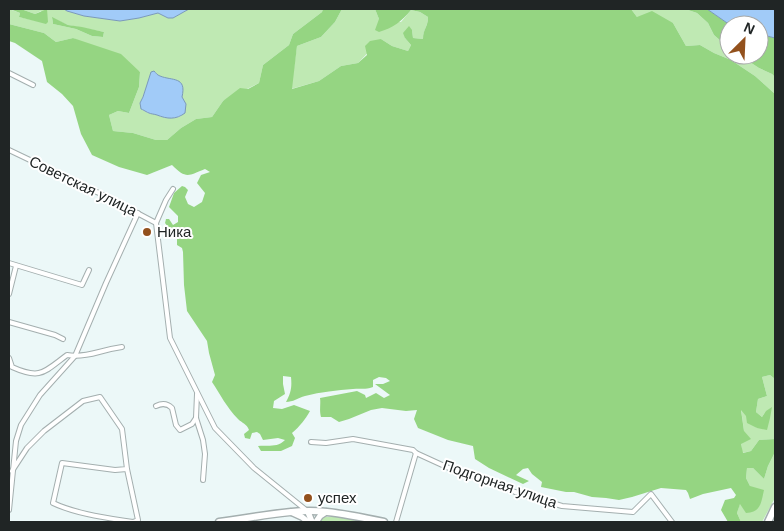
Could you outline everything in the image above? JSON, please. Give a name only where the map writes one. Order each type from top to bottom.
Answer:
[{"type":"main road","points":[[768,522],[775,507]]},
{"type":"main road","points":[[291,512],[308,522]]},
{"type":"main road","points":[[219,522],[291,512],[326,512],[384,522]]},
{"type":"main road","points":[[308,512],[314,522],[326,512]]},
{"type":"street","points":[[9,73],[33,85]]},
{"type":"street","name":"Советская улица","points":[[9,150],[103,195],[156,224]]},
{"type":"street","points":[[173,189],[156,224],[170,338],[215,428],[254,468],[308,512]]},
{"type":"street","points":[[9,510],[12,471],[20,426],[40,396],[75,356],[138,213]]},
{"type":"street","points":[[9,263],[82,285],[89,270]]},
{"type":"street","points":[[9,294],[16,266]]},
{"type":"street","points":[[9,322],[56,335],[63,339]]},
{"type":"street","points":[[9,358],[12,367],[35,374],[43,372],[67,354],[75,356],[93,354],[122,347]]},
{"type":"street","points":[[197,393],[196,418],[206,454],[203,480]]},
{"type":"street","points":[[12,471],[26,448],[44,431],[83,401],[100,397],[122,428],[127,470],[138,520],[133,522],[101,516],[61,506],[53,502],[62,463],[127,470]]},
{"type":"street","points":[[156,406],[165,404],[172,408],[176,425],[180,430],[192,424],[196,418]]},
{"type":"street","name":"Подгорная улица","points":[[311,442],[326,443],[353,439],[413,450],[451,469],[515,492],[562,506],[633,512],[651,494],[672,522]]},
{"type":"street","points":[[396,522],[416,453]]},
{"type":"green space","points":[[9,9],[20,13],[19,17],[46,23],[41,11],[35,14],[21,9],[64,9],[84,16],[120,21],[158,13],[168,18],[173,18],[189,9],[323,9],[322,12],[293,34],[289,45],[263,65],[259,83],[223,101],[212,117],[196,119],[181,128],[167,140],[156,140],[133,133],[113,131],[109,115],[118,111],[129,113],[139,87],[140,72],[73,38],[56,42],[44,33],[9,24]],"holes":[[[52,18],[68,25],[104,32],[103,37],[92,36],[76,29],[53,24]],[[154,71],[182,97],[186,104],[180,117],[162,117],[141,109],[140,103],[149,78]]]},
{"type":"green space","points":[[10,9],[21,9],[35,14],[47,9],[48,22],[46,24],[19,17],[20,13]]},
{"type":"green space","points":[[323,9],[342,9],[335,22],[321,37],[297,46],[292,89],[319,81],[341,66],[358,63],[367,55],[365,46],[370,41],[381,39],[392,46],[408,51],[411,45],[403,33],[409,26],[412,30],[413,38],[423,39],[428,17],[420,12],[411,10],[397,24],[379,32],[375,30],[379,19],[375,9],[631,9],[637,17],[652,11],[673,23],[686,46],[700,45],[719,55],[719,65],[738,65],[755,76],[775,94],[775,379],[770,375],[762,377],[767,396],[758,399],[756,412],[762,417],[772,407],[767,430],[747,423],[746,416],[741,410],[744,431],[751,439],[741,444],[743,453],[751,451],[759,440],[775,439],[775,452],[764,479],[753,468],[747,468],[746,478],[750,486],[764,490],[760,506],[755,511],[746,513],[740,504],[737,513],[741,522],[728,522],[721,510],[725,500],[734,498],[736,495],[731,488],[690,499],[686,490],[661,488],[619,500],[541,487],[542,482],[528,468],[523,469],[516,475],[529,481],[523,484],[489,468],[475,459],[473,446],[448,440],[418,428],[414,419],[417,410],[406,411],[382,408],[371,410],[339,422],[331,417],[321,417],[320,398],[357,391],[365,395],[366,398],[376,393],[384,398],[390,395],[375,384],[383,384],[390,381],[386,378],[379,377],[373,380],[373,387],[370,388],[323,392],[286,402],[291,390],[291,377],[283,376],[285,394],[274,401],[273,408],[282,409],[294,405],[310,411],[292,433],[295,438],[292,446],[281,451],[261,451],[258,446],[276,445],[285,440],[278,438],[263,440],[257,432],[252,433],[250,439],[245,438],[244,434],[249,430],[248,428],[230,410],[212,382],[215,375],[207,341],[187,311],[183,252],[182,248],[177,245],[179,235],[172,232],[165,223],[166,219],[169,219],[173,225],[178,222],[178,216],[169,207],[174,193],[182,186],[188,190],[185,197],[188,204],[194,207],[202,202],[205,193],[197,183],[201,175],[210,172],[205,169],[187,175],[181,173],[172,165],[147,175],[119,167],[92,155],[81,134],[73,106],[47,82],[42,61],[9,41],[9,24],[44,33],[56,42],[73,38],[121,54],[140,72],[139,87],[129,113],[118,111],[109,115],[113,131],[133,133],[156,140],[167,140],[181,128],[196,119],[212,117],[223,101],[240,88],[248,89],[259,83],[263,65],[289,45],[293,34],[322,12]]},
{"type":"green space","points":[[342,9],[375,9],[379,19],[401,22],[411,10],[420,12],[428,17],[428,20],[423,39],[413,38],[412,30],[405,38],[411,45],[408,51],[392,46],[381,39],[358,63],[341,66],[319,81],[291,89],[297,46],[321,37],[335,22]]},
{"type":"green space","points":[[631,9],[685,9],[697,13],[708,23],[714,35],[719,39],[719,55],[700,45],[686,46],[673,23],[637,17]]},
{"type":"green space","points":[[685,9],[707,9],[719,17],[719,39],[714,35],[708,23],[697,13]]},
{"type":"green space","points":[[52,17],[68,25],[104,32],[103,37],[92,36],[76,29],[53,24]]},
{"type":"green space","points":[[769,36],[775,38],[775,77],[754,65],[769,65]]},
{"type":"green space","points":[[738,65],[754,65],[772,74],[775,77],[775,94],[755,76]]},
{"type":"green space","points":[[770,375],[775,379],[775,439],[759,440],[751,451],[742,453],[741,443],[744,431],[741,409],[757,428],[766,411],[762,417],[756,412],[758,399],[767,396],[762,377]]},
{"type":"green space","points":[[775,452],[775,498],[762,522],[741,522],[737,513],[740,503],[750,486],[746,478],[747,467],[753,468],[764,479]]},
{"type":"green space","points":[[338,516],[374,522],[317,522],[322,517]]},
{"type":"water","points":[[64,9],[189,9],[173,18],[168,18],[158,13],[120,21],[84,16]]},
{"type":"water","points":[[707,9],[775,10],[775,38],[769,36],[769,15],[719,15],[719,17]]},
{"type":"water","points":[[154,71],[159,76],[180,82],[183,90],[182,97],[186,104],[185,113],[175,118],[168,118],[141,109],[140,103],[151,72]]},
{"type":"place","name":"Ника","points":[[147,232]]},
{"type":"place","name":"успех","points":[[308,498]]}]
